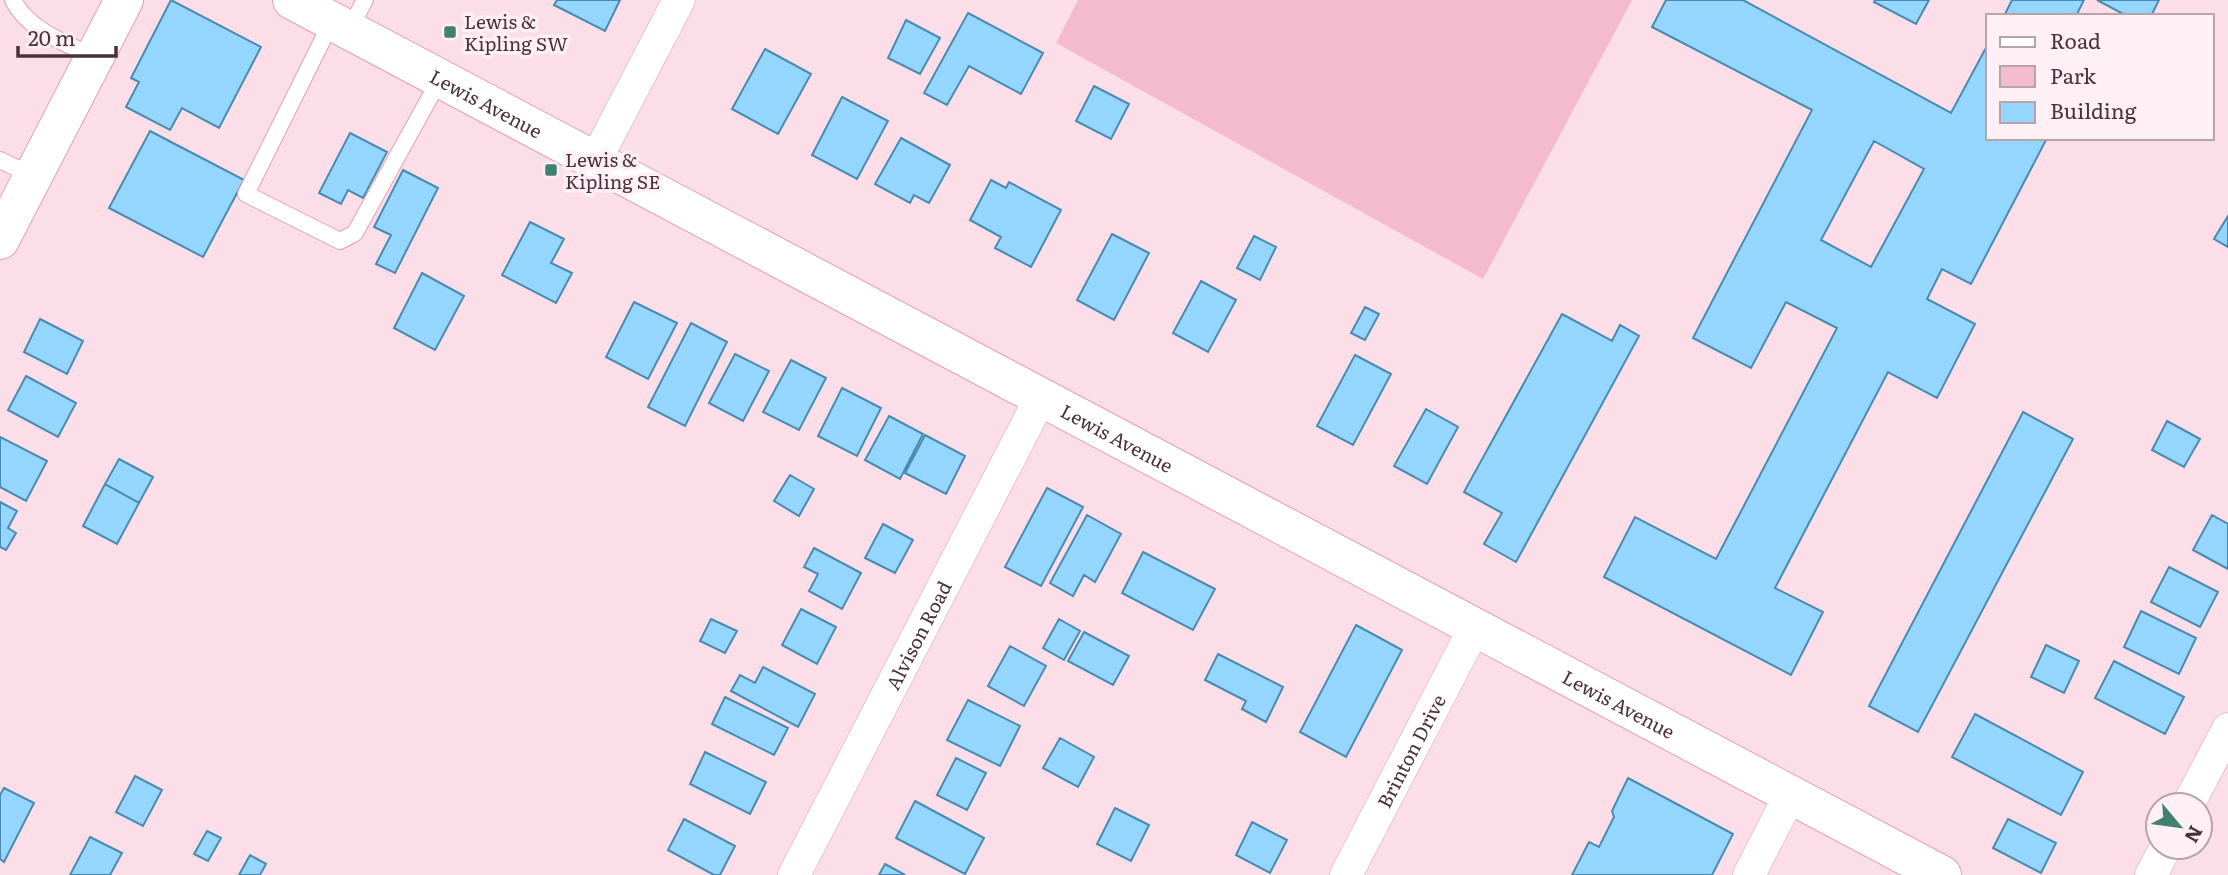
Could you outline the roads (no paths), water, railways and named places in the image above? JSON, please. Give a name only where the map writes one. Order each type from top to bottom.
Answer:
[{"type":"main road","points":[[0,240],[16,168],[94,57],[124,0]]},
{"type":"main road","name":"Lewis Avenue","points":[[292,0],[349,17],[440,78],[1942,875]]},
{"type":"street","points":[[595,160],[679,0]]},
{"type":"street","name":"Alvison Road","points":[[794,875],[1041,397]]},
{"type":"street","name":"Brinton Drive","points":[[1346,875],[1475,627]]},
{"type":"street","points":[[2195,791],[2228,729]]},
{"type":"street","points":[[1749,875],[1790,795]]},
{"type":"lane","points":[[13,0],[20,14],[60,41],[94,57]]},
{"type":"lane","points":[[349,17],[246,194],[340,241],[355,233],[440,78]]},
{"type":"place","name":"Lewis & Kipling SW","points":[[450,32]]},
{"type":"place","name":"Lewis & Kipling SE","points":[[551,170]]}]
